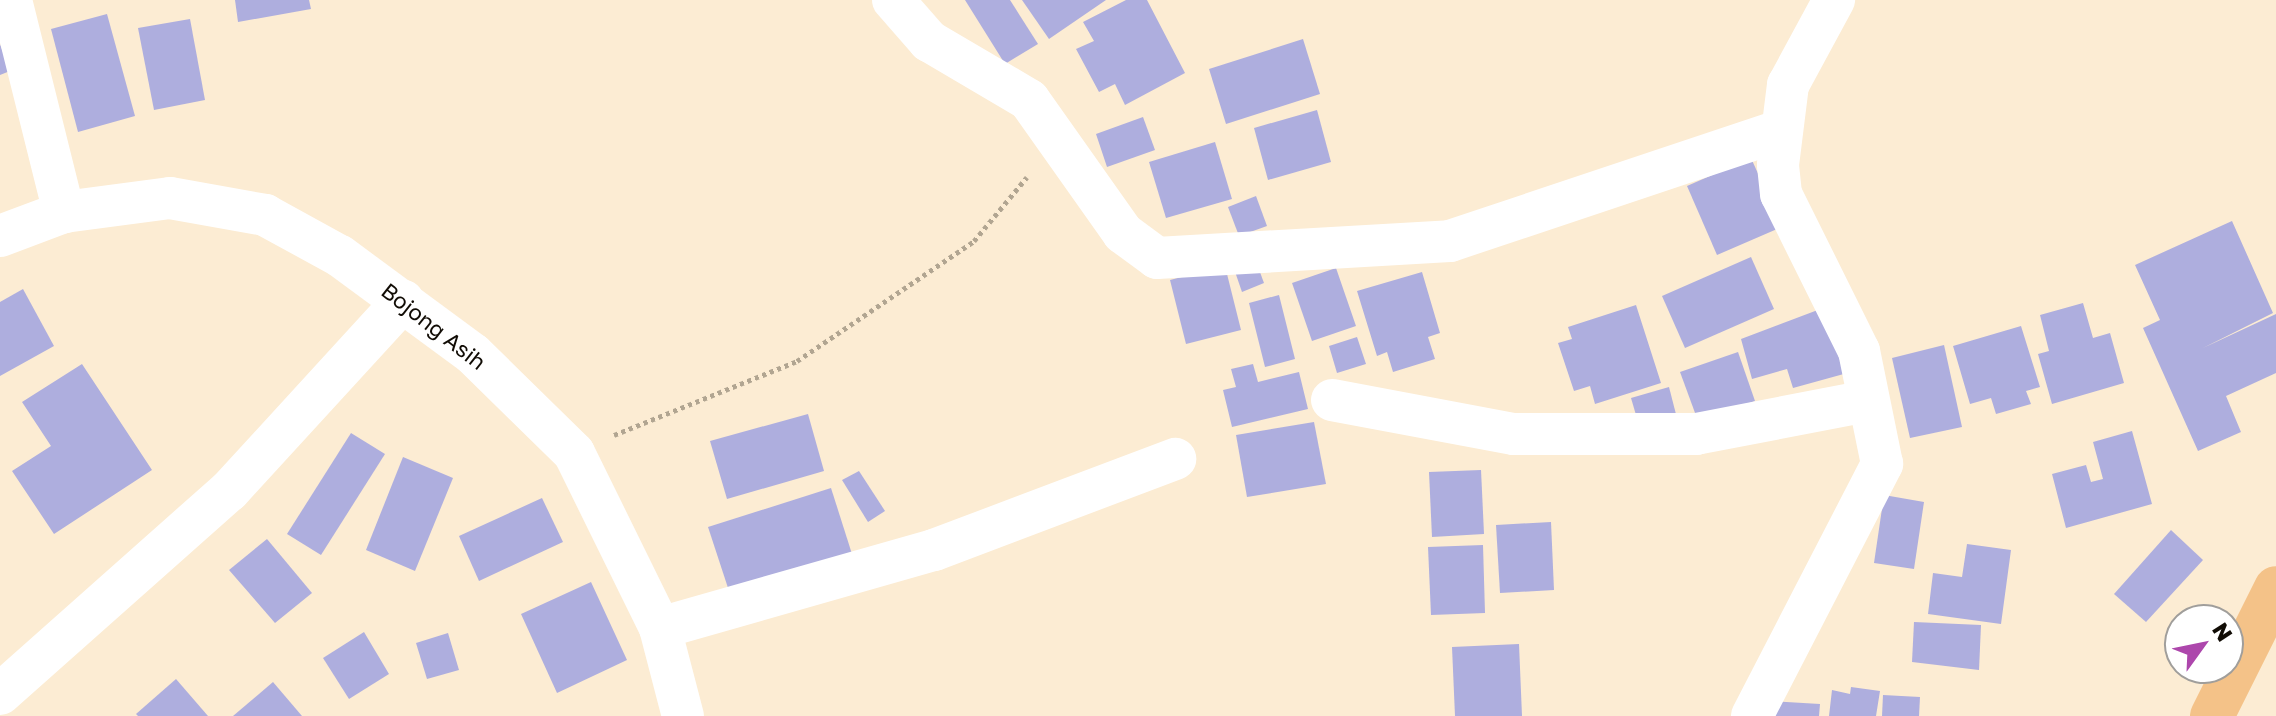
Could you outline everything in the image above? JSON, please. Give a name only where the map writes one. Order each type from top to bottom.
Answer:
[{"type":"highway","points":[[2212,716],[2276,588]]},
{"type":"street","points":[[11,0],[64,212]]},
{"type":"street","points":[[893,0],[929,41],[1029,100],[1054,141],[1140,251],[1173,259],[1450,241],[1779,131]]},
{"type":"street","points":[[1752,716],[1882,464],[1859,351],[1781,194],[1779,131],[1788,85],[1834,0]]},
{"type":"street","name":"Bojong Asih","points":[[0,236],[64,212],[170,198],[222,203],[265,215],[340,256],[403,301],[538,411],[574,453],[660,628],[683,716]]},
{"type":"street","points":[[0,694],[229,491],[403,301]]},
{"type":"street","points":[[1332,400],[1514,434],[1696,434],[1868,401]]},
{"type":"street","points":[[660,628],[934,550],[1175,459]]},
{"type":"path","points":[[574,453],[797,361],[897,296],[974,241],[1054,141]]},
{"type":"building","points":[[235,0],[309,0],[311,9],[238,22]]},
{"type":"building","points":[[965,0],[1010,0],[1038,44],[1005,64]]},
{"type":"building","points":[[1022,0],[1106,0],[1049,39]]},
{"type":"building","points":[[1126,0],[1147,0],[1185,73],[1125,105],[1115,84],[1099,92],[1076,49],[1094,41],[1083,22]]},
{"type":"building","points":[[107,14],[135,116],[78,132],[51,29]]},
{"type":"building","points":[[190,19],[205,100],[154,110],[138,28]]},
{"type":"building","points":[[1303,39],[1320,94],[1226,124],[1209,69]]},
{"type":"building","points":[[0,44],[10,71],[0,75]]},
{"type":"building","points":[[1317,110],[1331,162],[1268,180],[1254,128]]},
{"type":"building","points":[[1143,117],[1155,150],[1107,167],[1096,134]]},
{"type":"building","points":[[1215,142],[1232,199],[1166,218],[1149,162]]},
{"type":"building","points":[[1751,158],[1782,227],[1717,255],[1687,186]]},
{"type":"building","points":[[1256,196],[1267,226],[1239,236],[1228,207]]},
{"type":"building","points":[[2232,221],[2273,313],[2203,348],[2276,314],[2276,373],[2226,396],[2241,432],[2198,451],[2143,328],[2160,320],[2135,265]]},
{"type":"building","points":[[1254,256],[1264,283],[1242,292],[1232,263]]},
{"type":"building","points":[[1751,257],[1774,309],[1685,348],[1662,296]]},
{"type":"building","points":[[1225,266],[1241,330],[1186,344],[1170,280]]},
{"type":"building","points":[[1336,268],[1356,326],[1312,341],[1292,283]]},
{"type":"building","points":[[1422,272],[1440,333],[1428,337],[1435,359],[1393,372],[1387,352],[1377,356],[1357,291]]},
{"type":"building","points":[[23,289],[54,346],[0,376],[0,302]]},
{"type":"building","points":[[1279,295],[1295,359],[1265,367],[1249,303]]},
{"type":"building","points":[[2083,303],[2093,338],[2110,333],[2124,383],[2052,404],[2038,354],[2049,351],[2040,315]]},
{"type":"building","points":[[1636,305],[1661,383],[1595,404],[1590,386],[1574,391],[1558,343],[1572,339],[1568,327]]},
{"type":"building","points":[[1831,305],[1851,372],[1793,388],[1787,369],[1752,379],[1741,339]]},
{"type":"building","points":[[2021,326],[2040,387],[2026,391],[2031,404],[1996,414],[1991,398],[1970,404],[1953,346]]},
{"type":"building","points":[[1357,337],[1366,364],[1337,373],[1329,346]]},
{"type":"building","points":[[1944,345],[1962,427],[1910,438],[1892,358]]},
{"type":"building","points":[[1738,352],[1755,401],[1698,421],[1680,372]]},
{"type":"building","points":[[82,364],[152,470],[54,534],[12,471],[51,446],[22,402]]},
{"type":"building","points":[[1253,364],[1258,382],[1299,372],[1308,409],[1232,427],[1223,390],[1236,387],[1231,369]]},
{"type":"building","points":[[1669,387],[1678,422],[1641,432],[1631,398]]},
{"type":"building","points":[[808,414],[824,471],[727,499],[710,441]]},
{"type":"building","points":[[1314,422],[1326,484],[1247,497],[1236,435]]},
{"type":"building","points":[[2132,431],[2152,504],[2066,528],[2052,474],[2086,465],[2091,482],[2103,479],[2093,442]]},
{"type":"building","points":[[351,433],[385,454],[321,555],[287,534]]},
{"type":"building","points":[[403,457],[453,478],[415,571],[366,550]]},
{"type":"building","points":[[1481,470],[1484,534],[1432,537],[1429,472]]},
{"type":"building","points":[[859,471],[885,511],[868,522],[842,480]]},
{"type":"building","points":[[831,488],[852,554],[730,594],[708,527]]},
{"type":"building","points":[[1884,495],[1924,502],[1914,569],[1874,563]]},
{"type":"building","points":[[542,498],[563,542],[479,581],[459,536]]},
{"type":"building","points":[[1551,522],[1554,590],[1500,593],[1496,525]]},
{"type":"building","points":[[2171,530],[2203,560],[2146,622],[2114,594]]},
{"type":"building","points":[[267,539],[312,593],[275,623],[229,570]]},
{"type":"building","points":[[1967,544],[2011,550],[2001,624],[1928,614],[1933,573],[1962,577]]},
{"type":"building","points":[[1483,545],[1485,613],[1431,615],[1428,547]]},
{"type":"building","points":[[591,582],[627,660],[557,693],[521,614]]},
{"type":"building","points":[[1914,622],[1981,625],[1979,670],[1912,662]]},
{"type":"building","points":[[364,632],[389,674],[349,699],[323,658]]},
{"type":"building","points":[[448,633],[459,670],[427,679],[416,643]]},
{"type":"building","points":[[1519,644],[1522,716],[1455,716],[1452,647]]},
{"type":"building","points":[[176,679],[208,716],[136,714]]},
{"type":"building","points":[[273,682],[302,716],[233,716]]},
{"type":"building","points":[[1851,687],[1880,691],[1876,716],[1829,716],[1832,690],[1850,694]]},
{"type":"building","points":[[1883,695],[1920,697],[1919,716],[1882,716]]},
{"type":"building","points":[[1768,701],[1820,704],[1819,716],[1767,716]]}]
